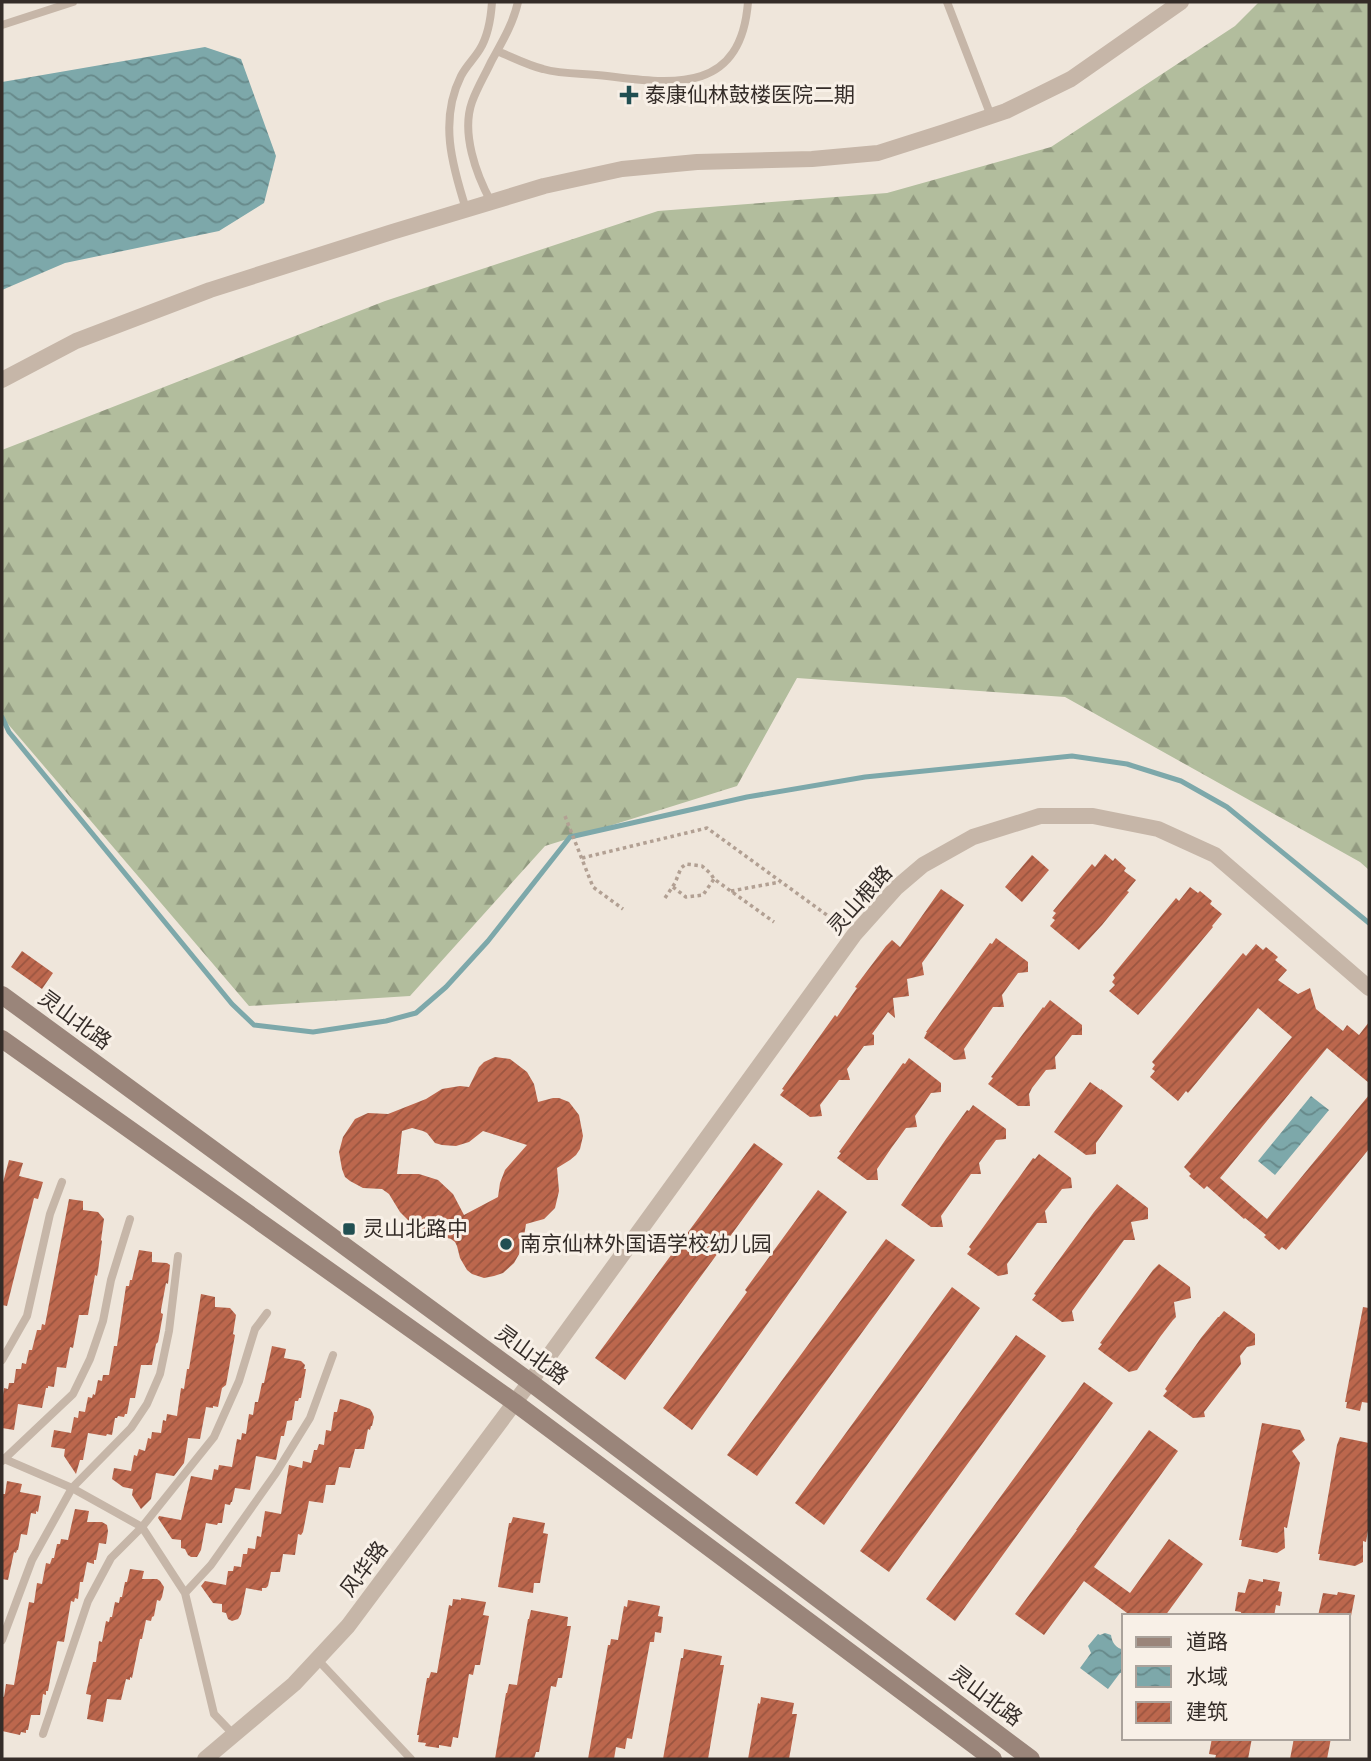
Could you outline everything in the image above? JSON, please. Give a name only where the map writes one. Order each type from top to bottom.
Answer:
[{"type":"main road","name":"灵山北路","points":[[2,995],[530,1382],[1031,1759]]},
{"type":"main road","points":[[2,1039],[514,1402],[993,1759]]},
{"type":"street","points":[[2,380],[76,341],[210,290],[544,186],[622,169],[697,162],[812,159],[878,153],[1006,111],[1071,79],[1181,2]]},
{"type":"street","name":"灵山根路","points":[[530,1382],[854,935],[896,888],[923,865],[973,837],[1040,816],[1093,816],[1158,829],[1215,855],[1369,988]]},
{"type":"street","name":"风华路","points":[[205,1759],[294,1684],[348,1626],[530,1382]]},
{"type":"lane","points":[[2,25],[73,2]]},
{"type":"lane","points":[[466,209],[453,164],[449,118],[460,78],[480,50],[485,37],[492,2]]},
{"type":"lane","points":[[491,202],[473,160],[469,131],[471,104],[513,20],[517,2]]},
{"type":"lane","points":[[497,51],[541,69],[563,73],[679,82],[707,74],[719,67],[737,46],[747,21],[748,2]]},
{"type":"lane","points":[[947,2],[991,116]]},
{"type":"lane","points":[[2,1360],[27,1316],[50,1214],[62,1182]]},
{"type":"lane","points":[[130,1219],[111,1280],[99,1334],[73,1394],[2,1459],[72,1488],[142,1527],[185,1593],[214,1714],[235,1736]]},
{"type":"lane","points":[[2,1640],[32,1560],[72,1488],[131,1428],[147,1404],[160,1374],[169,1331],[178,1256]]},
{"type":"lane","points":[[43,1734],[88,1601],[111,1558],[142,1527],[214,1437],[239,1381],[255,1329],[267,1313]]},
{"type":"lane","points":[[185,1593],[211,1565],[276,1473],[310,1418],[333,1355]]},
{"type":"lane","points":[[317,1659],[411,1759]]},
{"type":"path","points":[[565,816],[593,887],[623,908]]},
{"type":"path","points":[[582,859],[707,828],[854,935]]},
{"type":"path","points":[[665,898],[681,868],[686,864],[702,866],[714,879],[774,922]]},
{"type":"path","points":[[673,887],[687,897],[703,895],[714,879]]},
{"type":"path","points":[[730,891],[780,882]]},
{"type":"green space","points":[[1259,2],[1369,2],[1369,870],[1360,862],[1065,697],[797,678],[737,786],[545,846],[410,996],[249,1006],[2,717],[2,450],[385,301],[658,211],[887,193],[1051,147],[1235,26]]},
{"type":"water","points":[[205,47],[241,59],[276,156],[264,203],[219,231],[65,263],[2,290],[2,82]]},
{"type":"water","points":[[1311,1096],[1329,1110],[1275,1175],[1258,1161]]},
{"type":"water","points":[[1100,1635],[1111,1635],[1115,1645],[1122,1649],[1122,1673],[1108,1689],[1080,1668],[1091,1653],[1088,1646]]},
{"type":"building","points":[[1105,854],[1113,861],[1115,858],[1126,868],[1124,871],[1136,880],[1127,891],[1129,892],[1079,950],[1050,926],[1055,920],[1052,918],[1056,913],[1053,911],[1092,864],[1095,867]]},
{"type":"building","points":[[1032,855],[1049,870],[1022,902],[1005,887]]},
{"type":"building","points":[[1190,887],[1212,901],[1210,904],[1222,914],[1138,1015],[1109,991],[1115,985],[1112,982],[1115,978],[1113,975],[1176,898],[1179,901]]},
{"type":"building","points":[[941,889],[964,905],[922,963],[924,975],[907,979],[909,996],[893,998],[895,1018],[888,1012],[872,1034],[874,1045],[864,1046],[847,1069],[850,1080],[839,1080],[820,1105],[822,1116],[810,1117],[780,1095],[784,1090],[782,1089],[835,1015],[837,1017],[857,988],[855,987],[886,946],[892,940],[900,947]]},
{"type":"building","points":[[996,938],[1028,962],[1028,972],[1018,973],[1002,995],[1004,1007],[993,1007],[964,1049],[966,1059],[954,1060],[924,1038],[926,1032]]},
{"type":"building","points":[[1256,944],[1263,950],[1266,947],[1278,957],[1275,960],[1287,970],[1278,980],[1298,994],[1310,988],[1316,1009],[1343,1031],[1347,1025],[1359,1035],[1369,1022],[1369,1083],[1327,1048],[1220,1178],[1267,1219],[1369,1095],[1369,1149],[1286,1250],[1282,1247],[1279,1250],[1264,1237],[1266,1235],[1207,1186],[1204,1189],[1189,1176],[1191,1174],[1184,1167],[1292,1037],[1258,1008],[1188,1093],[1186,1091],[1178,1101],[1150,1077],[1155,1071],[1152,1069],[1155,1065],[1152,1062],[1243,953],[1246,956]]},
{"type":"building","points":[[22,951],[53,973],[42,989],[11,967]]},
{"type":"building","points":[[1050,1000],[1082,1025],[1082,1035],[1072,1035],[1055,1057],[1056,1069],[1046,1070],[1032,1088],[1029,1094],[1030,1106],[1018,1106],[988,1084]]},
{"type":"building","points":[[495,1057],[510,1059],[527,1072],[534,1084],[538,1102],[559,1098],[569,1102],[579,1115],[583,1136],[576,1155],[557,1168],[559,1191],[555,1208],[544,1219],[526,1224],[522,1249],[514,1263],[503,1273],[484,1278],[467,1270],[455,1242],[451,1239],[433,1234],[410,1222],[389,1194],[382,1189],[363,1188],[345,1177],[339,1152],[343,1137],[355,1119],[368,1113],[388,1114],[426,1099],[442,1089],[469,1087],[484,1062]],"holes":[[[412,1128],[423,1131],[435,1143],[442,1145],[456,1146],[469,1142],[483,1131],[527,1145],[505,1170],[498,1197],[464,1215],[453,1194],[438,1180],[419,1174],[397,1174],[402,1131]]]},
{"type":"building","points":[[909,1058],[941,1083],[941,1092],[931,1093],[915,1116],[917,1127],[906,1128],[892,1147],[877,1169],[878,1180],[867,1180],[837,1158],[841,1153],[839,1152]]},
{"type":"building","points":[[1090,1082],[1123,1106],[1096,1143],[1096,1154],[1086,1155],[1054,1132]]},
{"type":"building","points":[[973,1105],[1006,1129],[1006,1139],[996,1140],[979,1163],[981,1174],[971,1174],[941,1216],[943,1227],[931,1227],[901,1205]]},
{"type":"building","points":[[754,1143],[783,1164],[625,1380],[595,1358]]},
{"type":"building","points":[[1039,1154],[1071,1178],[1072,1188],[1062,1189],[1045,1211],[1047,1223],[1037,1223],[1007,1264],[1008,1274],[998,1276],[967,1254],[971,1249],[969,1247],[1033,1158]]},
{"type":"building","points":[[9,1160],[23,1163],[19,1176],[43,1182],[38,1199],[34,1198],[7,1306],[2,1305],[2,1186]]},
{"type":"building","points":[[1117,1184],[1148,1208],[1148,1219],[1131,1222],[1135,1240],[1124,1240],[1072,1311],[1074,1321],[1062,1322],[1032,1300],[1036,1295],[1034,1294]]},
{"type":"building","points":[[818,1190],[847,1212],[692,1430],[663,1408]]},
{"type":"building","points":[[69,1199],[83,1201],[83,1210],[98,1212],[104,1219],[98,1271],[88,1315],[79,1315],[66,1368],[57,1367],[54,1387],[46,1388],[42,1408],[18,1404],[14,1430],[2,1428],[4,1388],[8,1389],[9,1383],[14,1383],[16,1369],[21,1369],[22,1363],[26,1364],[37,1330],[41,1330],[42,1324],[45,1325]]},
{"type":"building","points":[[886,1239],[915,1260],[757,1476],[727,1455]]},
{"type":"building","points":[[139,1250],[152,1252],[152,1262],[170,1265],[152,1365],[141,1365],[135,1398],[130,1398],[124,1417],[115,1418],[112,1435],[88,1433],[83,1460],[80,1460],[76,1474],[64,1456],[65,1449],[51,1447],[54,1430],[71,1433],[74,1417],[78,1418],[79,1411],[85,1412],[88,1397],[95,1395],[98,1380],[102,1381],[103,1375],[109,1375],[114,1346],[117,1346],[126,1286],[129,1286],[132,1280]]},
{"type":"building","points":[[1159,1264],[1190,1287],[1191,1298],[1174,1302],[1176,1317],[1137,1370],[1129,1372],[1098,1349]]},
{"type":"building","points":[[952,1287],[980,1308],[824,1525],[795,1503]]},
{"type":"building","points":[[201,1294],[215,1297],[215,1307],[230,1308],[236,1315],[226,1385],[222,1388],[218,1407],[206,1407],[200,1439],[188,1438],[184,1463],[174,1476],[156,1473],[151,1499],[141,1509],[132,1495],[133,1489],[123,1487],[112,1479],[114,1468],[131,1471],[134,1455],[137,1456],[139,1449],[145,1451],[152,1432],[161,1433],[167,1414],[177,1416],[181,1388],[184,1389],[189,1369]]},
{"type":"building","points":[[1363,1307],[1369,1308],[1369,1403],[1362,1402],[1360,1411],[1346,1408],[1345,1402]]},
{"type":"building","points":[[1224,1311],[1255,1334],[1255,1345],[1247,1347],[1240,1356],[1241,1364],[1204,1412],[1205,1417],[1193,1418],[1163,1396],[1167,1391],[1165,1389]]},
{"type":"building","points":[[1016,1335],[1046,1356],[889,1572],[860,1551]]},
{"type":"building","points":[[272,1346],[286,1349],[284,1358],[301,1361],[305,1365],[301,1398],[295,1401],[292,1420],[287,1421],[284,1436],[281,1436],[276,1460],[256,1456],[250,1490],[235,1488],[232,1502],[230,1505],[225,1504],[222,1523],[206,1523],[201,1550],[197,1557],[191,1557],[181,1548],[181,1540],[172,1539],[158,1518],[181,1520],[191,1476],[212,1480],[214,1469],[218,1470],[219,1465],[232,1467],[237,1439],[241,1440],[242,1433],[246,1434],[249,1414],[253,1415],[255,1402],[258,1402]]},
{"type":"building","points":[[1084,1382],[1113,1403],[955,1621],[926,1599]]},
{"type":"building","points":[[340,1399],[372,1412],[374,1417],[370,1430],[368,1429],[364,1449],[355,1449],[350,1468],[339,1467],[335,1485],[326,1485],[323,1503],[309,1501],[303,1532],[298,1534],[295,1555],[283,1554],[280,1572],[271,1572],[268,1586],[262,1588],[262,1591],[246,1588],[241,1614],[238,1619],[232,1621],[222,1612],[222,1604],[213,1603],[201,1586],[205,1581],[226,1585],[228,1571],[233,1571],[234,1566],[241,1567],[243,1554],[247,1554],[248,1548],[255,1549],[257,1536],[261,1537],[265,1511],[281,1514],[289,1465],[302,1468],[303,1461],[311,1463],[314,1450],[317,1450],[319,1444],[324,1445],[326,1430],[331,1431],[334,1412],[337,1412]]},
{"type":"building","points":[[1262,1423],[1300,1430],[1305,1440],[1292,1451],[1300,1463],[1287,1528],[1284,1527],[1285,1548],[1277,1553],[1241,1546],[1242,1540],[1239,1540]]},
{"type":"building","points":[[1149,1430],[1178,1451],[1094,1567],[1130,1593],[1169,1539],[1203,1564],[1166,1614],[1128,1614],[1084,1581],[1044,1635],[1015,1614]]},
{"type":"building","points":[[1340,1437],[1369,1443],[1369,1525],[1366,1542],[1363,1541],[1363,1562],[1355,1566],[1319,1560],[1318,1554]]},
{"type":"building","points":[[7,1481],[22,1484],[20,1492],[41,1496],[38,1512],[31,1513],[27,1535],[21,1534],[8,1580],[2,1579],[2,1494],[5,1494]]},
{"type":"building","points":[[75,1509],[89,1511],[87,1522],[102,1522],[107,1525],[106,1544],[99,1543],[94,1564],[87,1562],[78,1599],[71,1601],[64,1642],[57,1642],[48,1691],[46,1695],[43,1694],[40,1715],[31,1715],[26,1733],[21,1732],[20,1735],[2,1731],[2,1696],[4,1697],[6,1684],[14,1685],[29,1602],[34,1603],[37,1583],[42,1584],[46,1563],[50,1564],[54,1558],[57,1544],[60,1544],[61,1539],[68,1540]]},
{"type":"building","points":[[513,1517],[545,1523],[543,1533],[548,1534],[540,1583],[534,1583],[533,1593],[498,1587],[509,1523]]},
{"type":"building","points":[[130,1569],[144,1571],[142,1579],[160,1581],[164,1587],[162,1597],[160,1601],[157,1600],[151,1621],[146,1620],[132,1678],[126,1679],[121,1700],[107,1699],[103,1722],[87,1719],[91,1695],[86,1694],[99,1641],[102,1642],[106,1621],[109,1622],[112,1617],[115,1602],[119,1603],[122,1597]]},
{"type":"building","points":[[1249,1579],[1280,1582],[1280,1606],[1276,1605],[1274,1614],[1241,1614],[1235,1611],[1238,1592],[1245,1593]]},
{"type":"building","points":[[1338,1592],[1355,1595],[1351,1616],[1318,1614],[1323,1593],[1337,1595]]},
{"type":"building","points":[[453,1599],[486,1602],[483,1615],[489,1616],[480,1665],[475,1665],[473,1675],[469,1674],[458,1738],[453,1737],[451,1747],[425,1746],[426,1743],[418,1742],[417,1735],[427,1678],[431,1672],[437,1673],[449,1605],[452,1606]]},
{"type":"building","points":[[628,1600],[660,1606],[658,1616],[663,1617],[661,1633],[655,1632],[654,1642],[650,1642],[632,1739],[627,1738],[625,1749],[616,1747],[614,1759],[588,1759],[608,1645],[611,1639],[618,1640],[624,1606],[627,1607]]},
{"type":"building","points":[[531,1610],[568,1617],[567,1626],[571,1626],[562,1678],[558,1678],[556,1687],[551,1686],[539,1752],[536,1752],[534,1759],[495,1759],[506,1693],[509,1684],[517,1685]]},
{"type":"building","points":[[684,1649],[722,1656],[720,1665],[724,1665],[708,1759],[663,1759]]},
{"type":"building","points":[[761,1697],[794,1703],[792,1714],[797,1714],[789,1759],[748,1759]]},
{"type":"building","points":[[1212,1740],[1252,1740],[1248,1759],[1215,1759],[1216,1755],[1209,1754]]},
{"type":"building","points":[[1294,1740],[1331,1740],[1327,1759],[1290,1759]]},
{"type":"waterway","points":[[2,717],[9,732],[232,1004],[254,1025],[313,1032],[386,1021],[416,1013],[446,987],[488,941],[570,837],[747,797],[865,777],[1072,756],[1127,764],[1181,781],[1227,807],[1369,923]]},
{"type":"place","name":"泰康仙林鼓楼医院二期","points":[[629,95]]},
{"type":"place","name":"灵山北路中","points":[[349,1229]]},
{"type":"place","name":"南京仙林外国语学校幼儿园","points":[[506,1244]]}]
